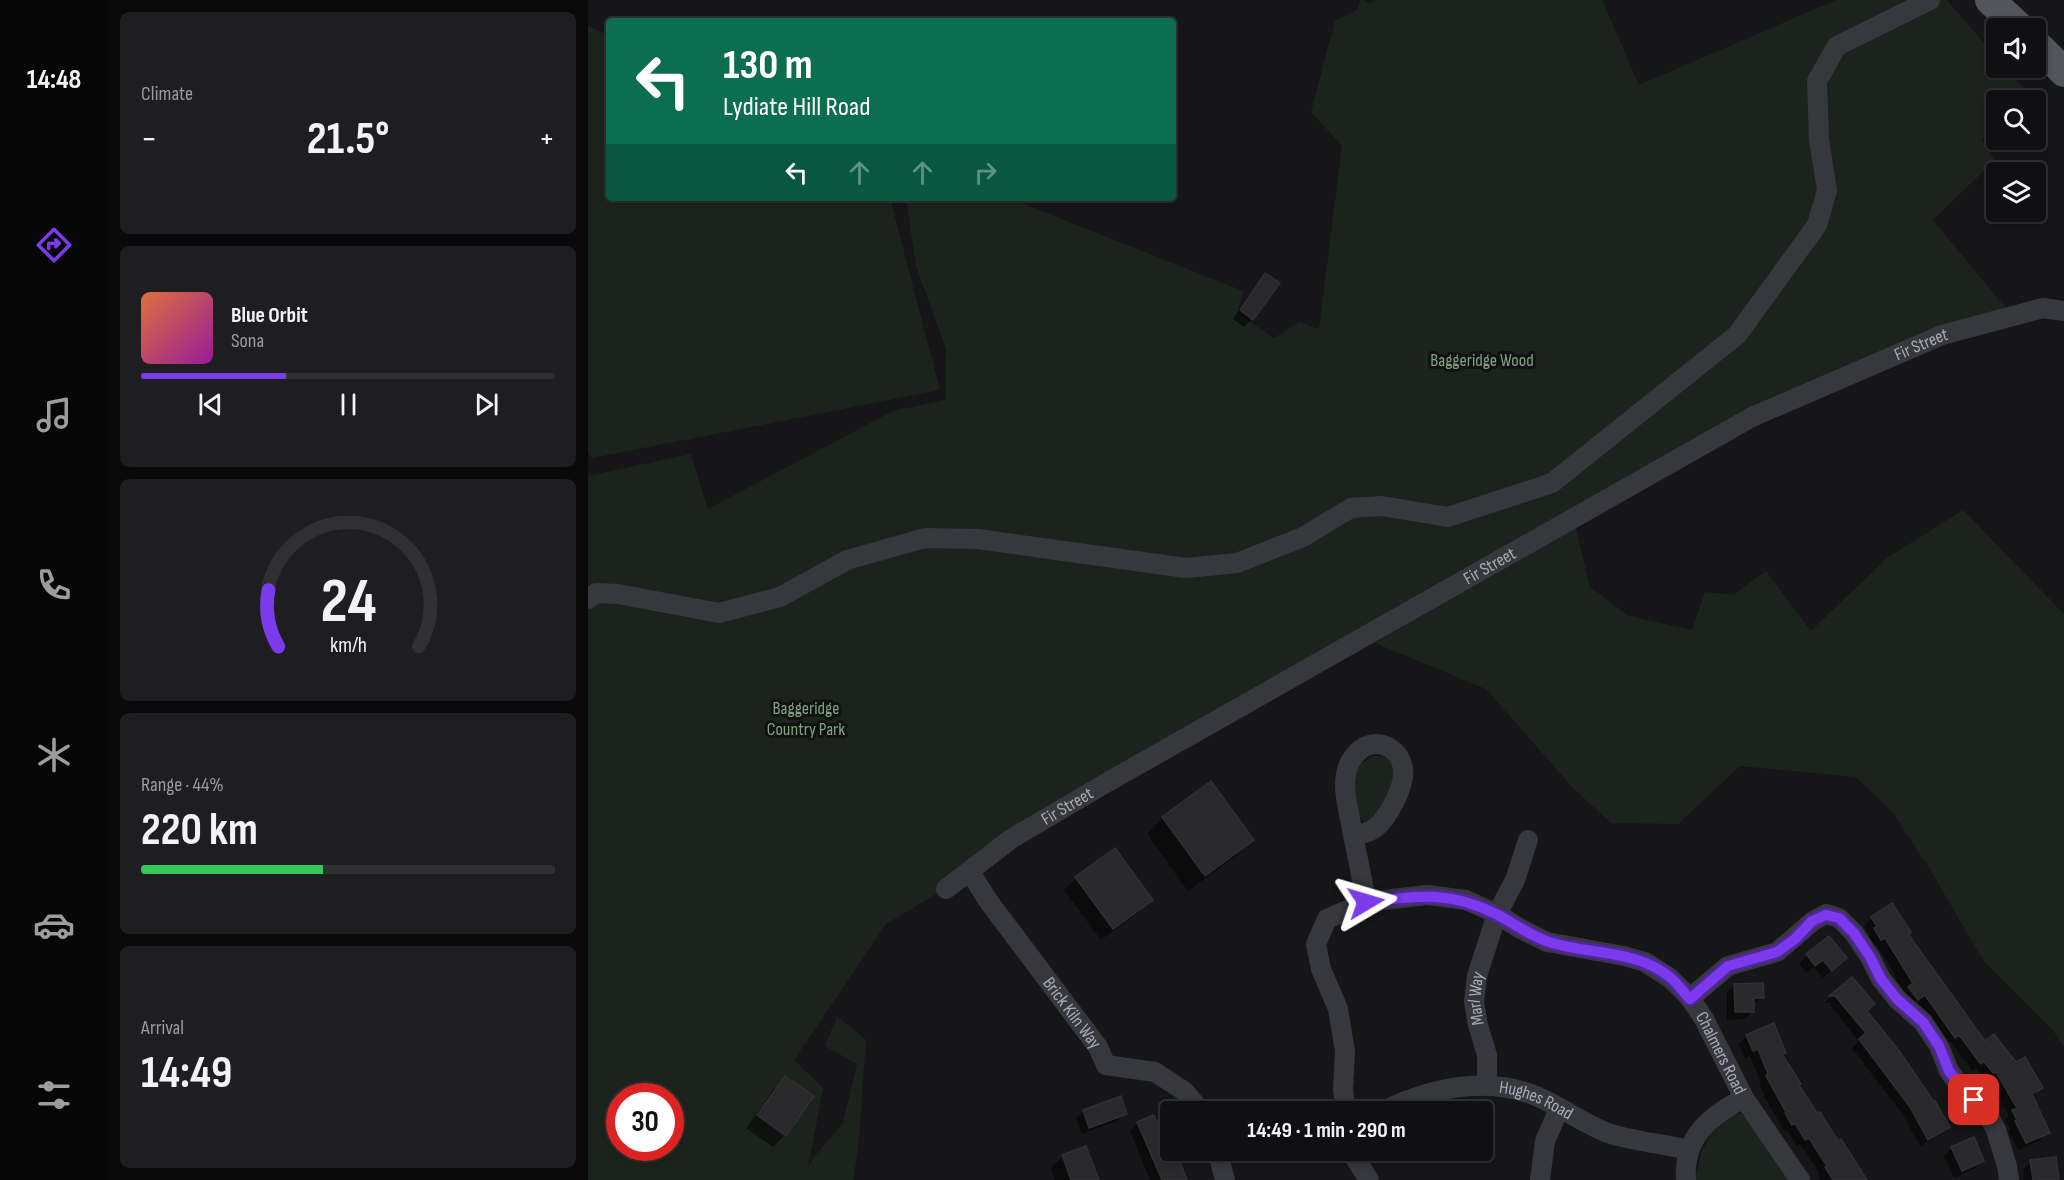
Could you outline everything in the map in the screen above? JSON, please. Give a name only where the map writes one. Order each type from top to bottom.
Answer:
[{"type":"main road","points":[[1990,0],[2009,18]]},
{"type":"main road","points":[[2046,54],[2064,72]]},
{"type":"street","points":[[588,599],[596,593],[618,594],[719,614],[780,597],[847,560],[925,538],[978,539],[1186,568],[1238,563],[1303,537],[1350,508],[1382,506],[1448,517],[1552,483],[1737,335],[1817,225],[1827,189],[1820,140],[1817,81],[1837,46],[1930,0]]},
{"type":"street","name":"Fir Street","points":[[946,889],[1011,839],[1106,783],[1752,417],[1942,335],[2043,308],[2064,311]]},
{"type":"street","points":[[1353,836],[1366,902]]},
{"type":"street","name":"Marl Way","points":[[1487,1084],[1487,1055],[1474,1002],[1477,976],[1497,914],[1515,880],[1528,840]]},
{"type":"street","name":"Brick Kiln Way","points":[[970,872],[989,902],[1098,1047],[1106,1065],[1155,1072],[1184,1091],[1193,1101]]},
{"type":"street","name":"Chalmers Road","points":[[1344,1101],[1345,1051],[1338,1010],[1322,969],[1316,944],[1327,919],[1366,902],[1427,895],[1466,900],[1497,914],[1547,942],[1645,962],[1670,978],[1690,999],[1704,1019],[1744,1098],[1800,1180]]},
{"type":"street","points":[[1690,999],[1728,966],[1777,952],[1795,939],[1812,921],[1826,915],[1839,918],[1854,933],[1886,986],[1923,1022],[1939,1046],[1949,1071],[1963,1090],[1986,1111],[1996,1130],[2009,1180]]},
{"type":"street","name":"Hughes Road","points":[[1402,1101],[1445,1089],[1487,1084],[1531,1094],[1609,1133],[1689,1150]]},
{"type":"street","points":[[1686,1180],[1689,1150],[1700,1131],[1718,1112],[1744,1098]]},
{"type":"street","points":[[1540,1180],[1545,1141],[1559,1109]]},
{"type":"street","points":[[1220,1161],[1225,1180]]},
{"type":"street","points":[[1357,1161],[1369,1180]]},
{"type":"green space","name":"Baggeridge Country Park","points":[[1360,0],[1368,4],[1376,0],[1602,0],[1639,85],[1836,0],[1947,0],[1986,45],[1986,78],[2015,78],[2025,90],[1986,90],[1986,134],[1982,139],[1986,150],[1989,150],[1995,160],[1986,162],[1986,169],[1933,220],[2005,307],[1746,409],[886,924],[794,1060],[823,1088],[808,1168],[813,1158],[843,1123],[857,1064],[825,1046],[837,1016],[866,1040],[858,1149],[853,1180],[588,1180],[588,476],[691,454],[708,509],[893,411],[945,400],[946,349],[916,266],[906,201],[1017,201],[1243,291],[1237,313],[1274,338],[1299,322],[1319,329],[1342,146],[1311,112],[1335,21],[1358,9]]},
{"type":"green space","points":[[588,26],[606,35],[606,201],[891,201],[940,390],[592,458],[588,453]]},
{"type":"green space","points":[[1963,510],[2064,614],[2064,1047],[2053,1030],[1983,960],[1931,871],[1893,813],[1856,777],[1740,766],[1678,824],[1611,823],[1574,789],[1486,689],[1375,643],[1564,528],[1576,528],[1590,587],[1629,616],[1692,630],[1705,592],[1733,595],[1766,571],[1811,631],[1887,558]]},
{"type":"green space","points":[[1373,756],[1388,759],[1396,772],[1378,818],[1368,824],[1357,812],[1353,788],[1360,764]]},
{"type":"green space","points":[[1733,1114],[1741,1114],[1750,1121],[1790,1180],[1695,1180],[1701,1153],[1714,1129]]},
{"type":"building","points":[[1265,273],[1280,283],[1253,320],[1240,310]]},
{"type":"building","points":[[1211,781],[1254,840],[1205,876],[1162,817]]},
{"type":"building","points":[[1115,848],[1153,900],[1113,929],[1075,877]]},
{"type":"building","points":[[1892,903],[1911,932],[1908,934],[1985,1041],[1994,1034],[2016,1062],[2025,1057],[2043,1088],[2032,1094],[2050,1133],[2026,1143],[2012,1110],[2017,1108],[1996,1072],[1993,1073],[1984,1061],[1981,1064],[1959,1035],[1955,1038],[1925,995],[1918,1000],[1908,987],[1913,983],[1885,938],[1881,940],[1871,917]]},
{"type":"building","points":[[1829,936],[1847,958],[1832,971],[1823,960],[1815,966],[1806,954]]},
{"type":"building","points":[[1852,977],[1875,1004],[1867,1011],[1900,1052],[1935,1101],[1950,1127],[1928,1140],[1910,1107],[1859,1039],[1866,1033],[1836,997],[1839,996],[1829,996]]},
{"type":"building","points":[[1763,983],[1764,998],[1754,998],[1754,1012],[1735,1012],[1734,984]]},
{"type":"building","points":[[1774,1023],[1786,1053],[1782,1054],[1801,1084],[1799,1085],[1817,1113],[1820,1112],[1838,1141],[1841,1139],[1867,1180],[1833,1180],[1809,1138],[1805,1140],[1795,1123],[1792,1125],[1766,1076],[1768,1074],[1758,1049],[1753,1051],[1746,1035]]},
{"type":"building","points":[[785,1076],[814,1096],[786,1136],[757,1115]]},
{"type":"building","points":[[1121,1096],[1127,1114],[1089,1128],[1083,1110]]},
{"type":"building","points":[[1154,1115],[1160,1130],[1160,1161],[1180,1161],[1187,1180],[1162,1180],[1137,1122]]},
{"type":"building","points":[[1974,1137],[1984,1161],[1962,1171],[1951,1147]]},
{"type":"building","points":[[1086,1146],[1099,1180],[1071,1180],[1062,1155]]},
{"type":"building","points":[[2056,1157],[2059,1180],[2033,1180],[2030,1160]]},
{"type":"route","points":[[1366,902],[1427,895],[1466,900],[1497,914],[1547,942],[1645,962],[1670,978],[1690,999],[1728,966],[1777,952],[1795,939],[1812,921],[1826,915],[1839,918],[1854,933],[1881,979],[1897,999],[1923,1022],[1939,1046],[1949,1071],[1963,1090],[1974,1100]]},
{"type":"park label","name":"Baggeridge Wood","points":[[1482,360]]}]
